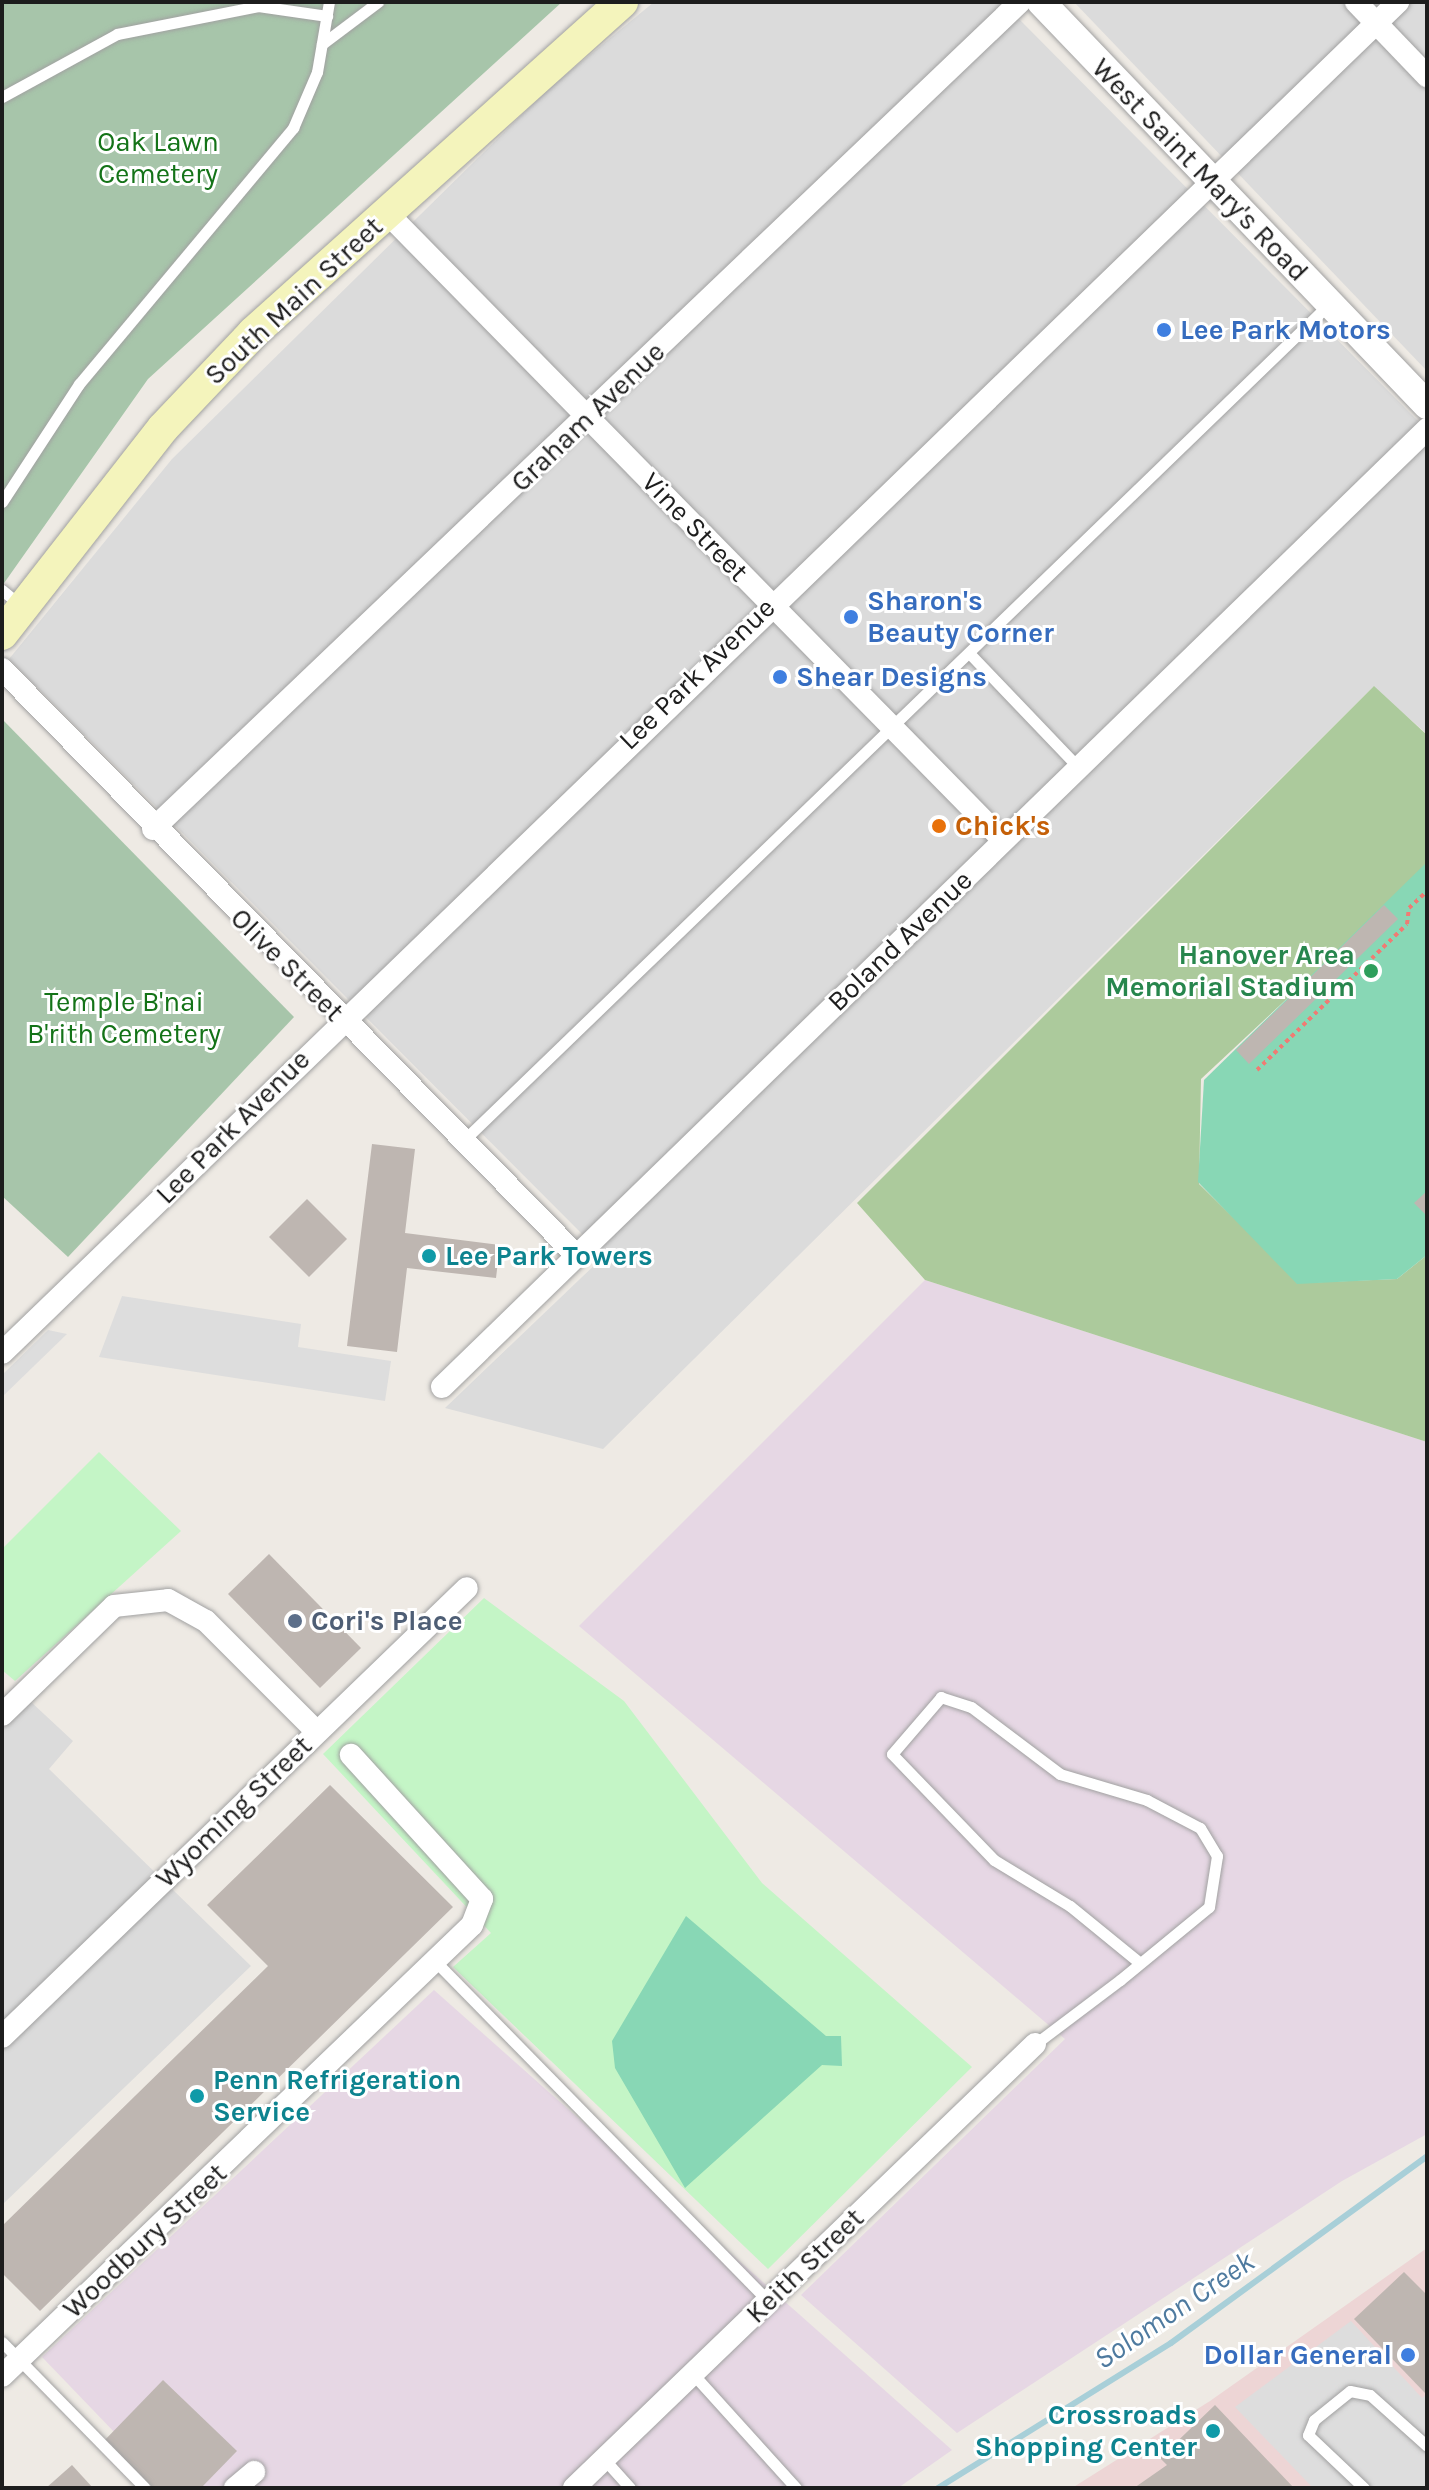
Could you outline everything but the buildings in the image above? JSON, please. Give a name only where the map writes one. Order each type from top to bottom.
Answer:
[{"type":"main road","name":"South Main Street","points":[[2,634],[12,599],[163,428],[253,333],[622,2]]},
{"type":"street","name":"Graham Avenue","points":[[153,829],[588,418],[1020,2]]},
{"type":"street","name":"West Saint Mary's Road","points":[[1041,2],[1207,180],[1427,405]]},
{"type":"street","points":[[1356,2],[1427,76]]},
{"type":"street","name":"Lee Park Avenue","points":[[2,1353],[10,1334],[340,1020],[1207,180],[1398,2]]},
{"type":"street","name":"Vine Street","points":[[388,214],[1003,840]]},
{"type":"street","name":"Boland Avenue","points":[[442,1387],[1427,429]]},
{"type":"street","name":"Olive Street","points":[[2,669],[340,1020],[577,1256]]},
{"type":"street","name":"Wyoming Street","points":[[2,2037],[467,1588]]},
{"type":"street","points":[[2,1715],[114,1606],[168,1600],[206,1621],[317,1732]]},
{"type":"street","name":"Woodbury Street","points":[[2,2376],[438,1964],[472,1925],[482,1899],[351,1755]]},
{"type":"street","name":"Keith Street","points":[[574,2488],[1035,2044]]},
{"type":"street","points":[[235,2488],[254,2472]]},
{"type":"lane","points":[[2,502],[79,384],[293,128],[308,102],[329,2]]},
{"type":"lane","points":[[322,44],[378,2]]},
{"type":"lane","points":[[2,97],[117,34],[258,6],[327,16]]},
{"type":"lane","points":[[462,1141],[892,730],[1329,305]]},
{"type":"lane","points":[[970,654],[1078,767]]},
{"type":"lane","points":[[1035,2044],[1140,1963],[1209,1907],[1217,1856],[1200,1828],[1147,1800],[1060,1774],[971,1707],[941,1697],[892,1754],[994,1860],[1070,1906],[1140,1963]]},
{"type":"lane","points":[[438,1964],[768,2301]]},
{"type":"lane","points":[[2,2342],[145,2488]]},
{"type":"lane","points":[[693,2374],[796,2488]]},
{"type":"lane","points":[[1364,2488],[1308,2435],[1314,2420],[1350,2391],[1370,2395],[1427,2446]]},
{"type":"lane","points":[[604,2459],[630,2488]]},
{"type":"path","points":[[1257,1070],[1407,924],[1409,908],[1427,891]]},
{"type":"shaded area","points":[[654,2],[1002,2],[1427,430],[1427,734],[1373,687],[603,1449],[445,1408],[604,1256],[9,659],[172,459],[546,91]]},
{"type":"shaded area","points":[[1074,2],[1427,2],[1427,371]]},
{"type":"shaded area","points":[[925,1280],[1427,1442],[1427,2134],[1342,2181],[957,2433],[801,2295],[1065,2039],[579,1626]]},
{"type":"shaded area","points":[[122,1296],[301,1324],[298,1347],[391,1361],[385,1401],[99,1357]]},
{"type":"shaded area","points":[[48,1330],[67,1334],[2,1397],[2,1375]]},
{"type":"shaded area","points":[[30,1701],[73,1741],[49,1769],[251,1966],[2,2205],[2,1730]]},
{"type":"shaded area","points":[[434,1990],[952,2450],[898,2488],[168,2488],[42,2357]]},
{"type":"shaded area","points":[[1427,2248],[1427,2488],[1072,2488],[1210,2401]]},
{"type":"shaded area","points":[[1351,2321],[1422,2398],[1427,2394],[1427,2488],[1313,2488],[1235,2407]]},
{"type":"green space","name":"Oak Lawn Cemetery","points":[[2,2],[562,2],[148,379],[2,586]]},
{"type":"green space","points":[[1374,686],[1427,735],[1427,868],[1201,1079],[1199,1184],[1300,1283],[1397,1279],[1427,1255],[1427,1442],[925,1280],[857,1203]]},
{"type":"green space","name":"Temple B'nai B'rith Cemetery","points":[[2,719],[294,1017],[68,1257],[2,1196]]},
{"type":"green space","name":"Hanover Area Memorial Stadium","points":[[1427,862],[1427,1255],[1397,1279],[1297,1284],[1198,1182],[1204,1080]]},
{"type":"green space","points":[[99,1452],[181,1531],[15,1681],[2,1670],[2,1549]]},
{"type":"green space","points":[[484,1598],[624,1701],[762,1883],[972,2067],[768,2269],[453,1967],[491,1933],[323,1754]]},
{"type":"green space","points":[[686,1916],[826,2036],[841,2036],[842,2066],[822,2065],[685,2188],[615,2068],[612,2041]]},
{"type":"waterway","name":"Solomon Creek","points":[[938,2488],[1171,2343],[1427,2156]]},
{"type":"place","name":"Lee Park Motors","points":[[1164,330]]},
{"type":"place","name":"Sharon's Beauty Corner","points":[[851,617]]},
{"type":"place","name":"Shear Designs","points":[[780,677]]},
{"type":"place","name":"Chick's","points":[[939,826]]},
{"type":"place","name":"Hanover Area Memorial Stadium","points":[[1371,971]]},
{"type":"place","name":"Lee Park Towers","points":[[429,1256]]},
{"type":"place","name":"Cori's Place","points":[[295,1621]]},
{"type":"place","name":"Penn Refrigeration Service","points":[[197,2096]]},
{"type":"place","name":"Dollar General","points":[[1408,2355]]},
{"type":"place","name":"Crossroads Shopping Center","points":[[1213,2431]]}]
